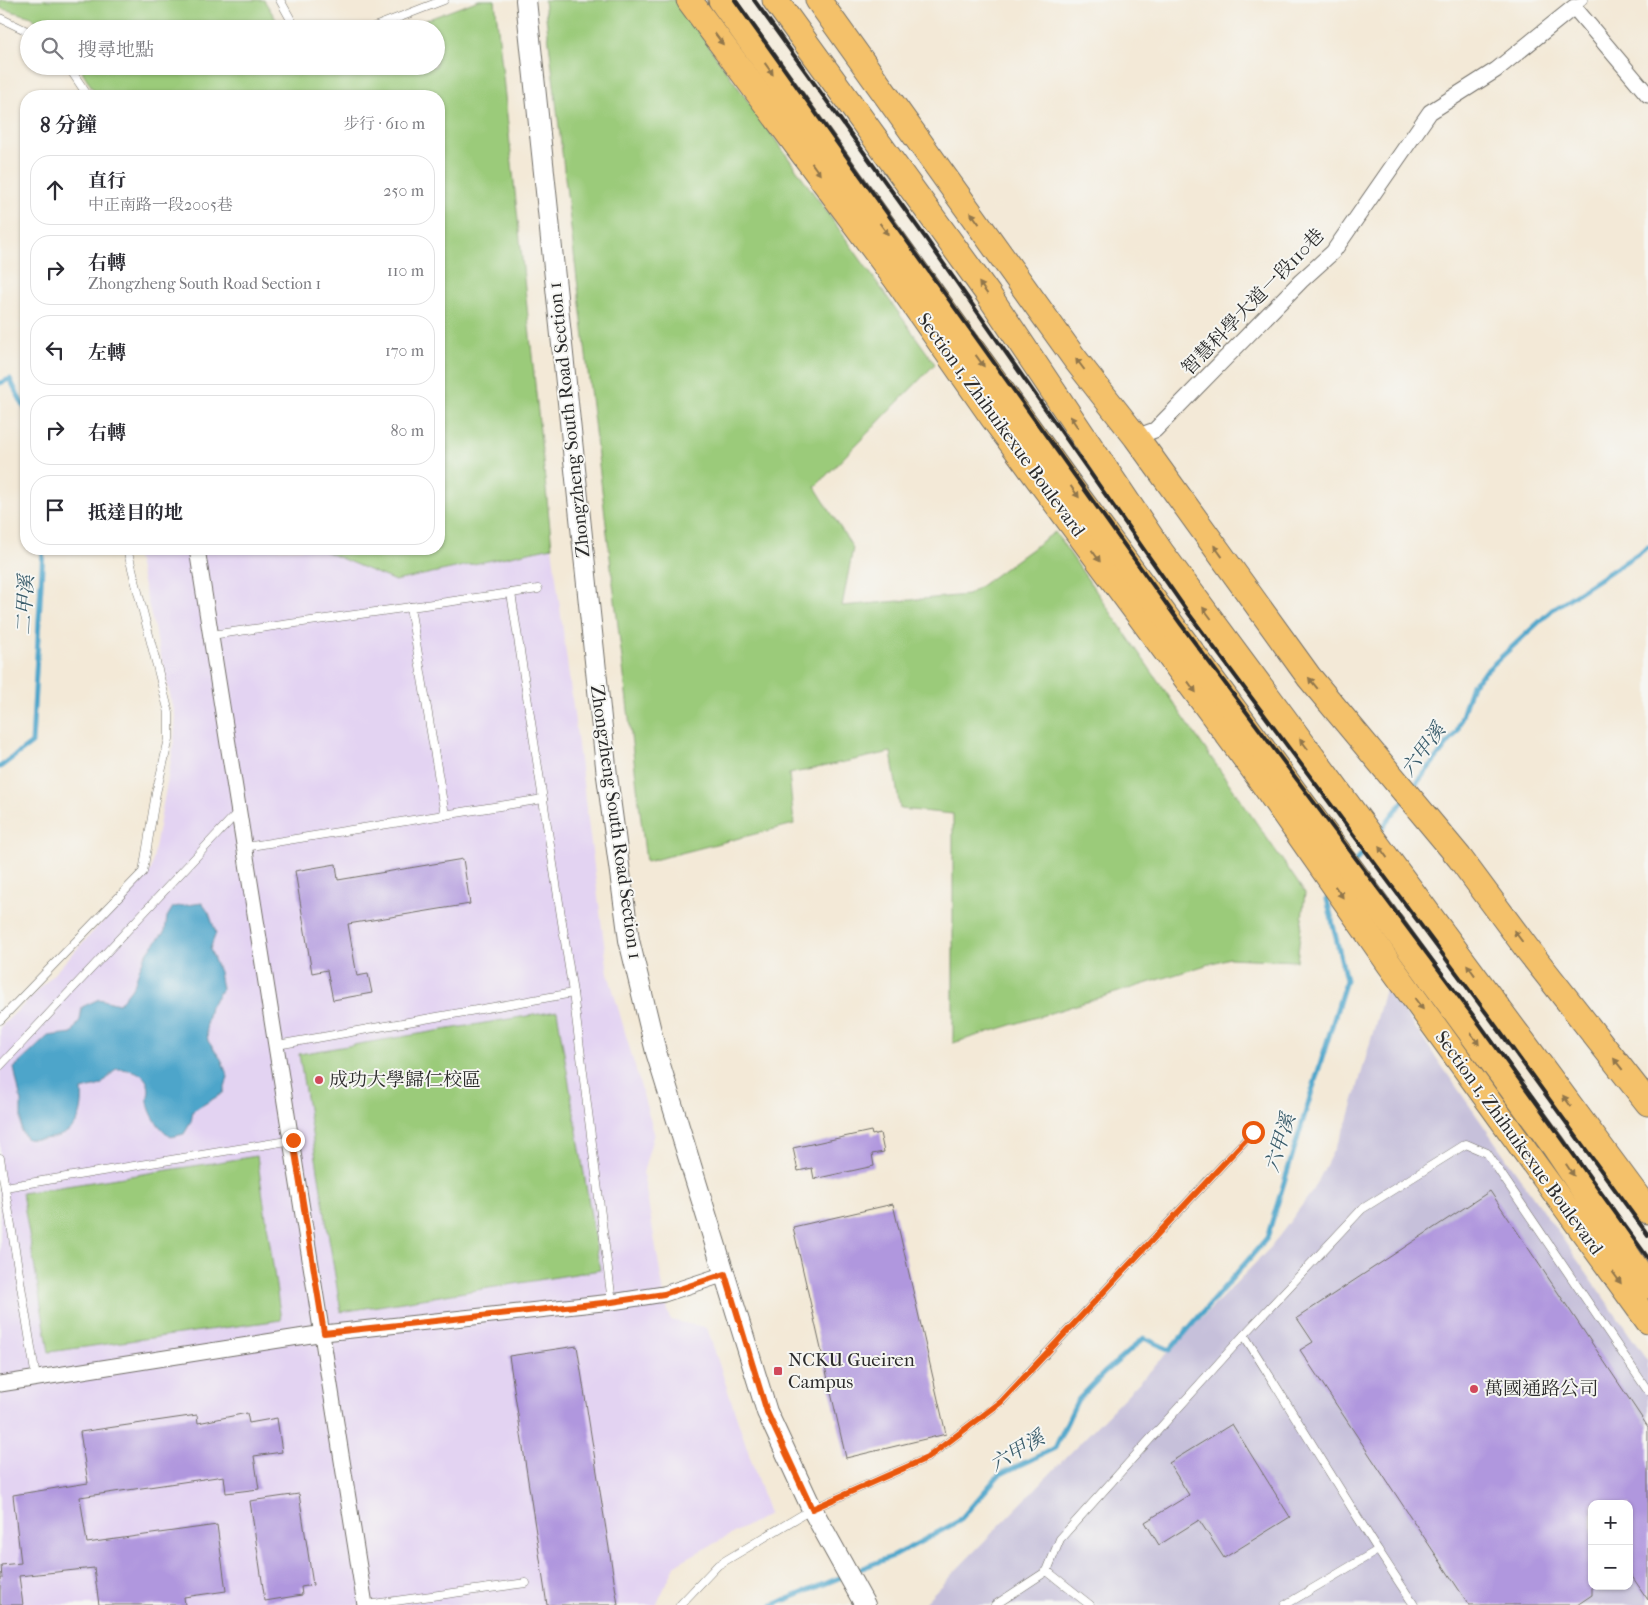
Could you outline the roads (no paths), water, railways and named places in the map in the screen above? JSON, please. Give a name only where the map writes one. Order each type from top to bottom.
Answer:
[{"type":"main road","name":"Section 1, Zhihuikexue Boulevard","points":[[689,0],[872,246],[992,418],[1088,545],[1312,852],[1390,965],[1648,1320]]},
{"type":"main road","name":"Section 1, Zhihuikexue Boulevard","points":[[721,0],[1071,487],[1554,1146],[1648,1286]]},
{"type":"main road","points":[[775,0],[988,294],[1161,552],[1648,1211]]},
{"type":"main road","points":[[818,0],[1075,359],[1136,437],[1309,677],[1377,761],[1459,857],[1528,950],[1648,1103]]},
{"type":"main road","points":[[833,158],[872,246]]},
{"type":"main road","points":[[1459,1058],[1554,1146]]},
{"type":"street","name":"Zhongzheng South Road Section 1","points":[[526,0],[607,776],[629,940],[656,1052],[767,1412],[816,1514],[865,1605]]},
{"type":"street","points":[[1579,3],[1648,95]]},
{"type":"street","name":"智慧科學大道一段110巷","points":[[1136,437],[1156,430],[1301,281],[1333,252],[1430,112],[1496,70],[1579,3]]},
{"type":"street","points":[[198,555],[324,1333],[366,1605]]},
{"type":"street","points":[[0,1384],[324,1333],[612,1302],[664,1294],[725,1274]]},
{"type":"lane","points":[[280,0],[291,20]]},
{"type":"lane","points":[[392,20],[444,0]]},
{"type":"lane","points":[[0,18],[20,28]]},
{"type":"lane","points":[[74,75],[84,90]]},
{"type":"lane","points":[[0,1020],[143,872],[156,793],[170,739],[169,713],[129,555]]},
{"type":"lane","points":[[211,635],[538,589]]},
{"type":"lane","points":[[511,593],[573,993],[612,1302]]},
{"type":"lane","points":[[410,607],[445,815]]},
{"type":"lane","points":[[246,847],[543,799]]},
{"type":"lane","points":[[0,1066],[240,810]]},
{"type":"lane","points":[[277,1045],[573,993]]},
{"type":"lane","points":[[680,1605],[718,1565],[927,1458],[1001,1402],[1253,1132]]},
{"type":"lane","points":[[5,1187],[293,1140]]},
{"type":"lane","points":[[995,1605],[1048,1571],[1060,1539],[1244,1334],[1362,1209],[1466,1144],[1488,1153],[1648,1391]]},
{"type":"lane","points":[[0,1158],[36,1378]]},
{"type":"lane","points":[[1244,1334],[1414,1605]]},
{"type":"lane","points":[[1285,1605],[1378,1550]]},
{"type":"lane","points":[[1048,1571],[1090,1605]]},
{"type":"lane","points":[[366,1605],[526,1583]]},
{"type":"water","points":[[202,903],[209,913],[216,933],[210,949],[219,972],[222,989],[210,1007],[206,1025],[208,1041],[221,1059],[228,1077],[223,1093],[193,1111],[191,1122],[184,1134],[171,1137],[159,1126],[153,1117],[149,1107],[148,1084],[142,1075],[132,1071],[116,1069],[101,1085],[82,1090],[80,1115],[76,1124],[70,1130],[52,1138],[27,1139],[21,1131],[21,1101],[14,1068],[48,1036],[72,1033],[80,1020],[82,1007],[99,999],[119,1004],[134,985],[141,964],[149,950],[165,931],[167,917],[173,907]]},
{"type":"waterway","name":"二甲溪","points":[[0,383],[10,379],[20,399]]},
{"type":"waterway","name":"六甲溪","points":[[1412,789],[1457,732],[1472,684],[1553,609],[1648,547]]},
{"type":"waterway","name":"二甲溪","points":[[0,767],[32,743],[43,555]]},
{"type":"waterway","name":"六甲溪","points":[[1378,833],[1404,800]]},
{"type":"waterway","name":"六甲溪","points":[[1355,862],[1369,845]]},
{"type":"waterway","name":"六甲溪","points":[[852,1572],[896,1555],[959,1521],[999,1475],[1055,1448],[1077,1401],[1104,1373],[1144,1338],[1170,1350],[1267,1238],[1346,980],[1327,899],[1332,893]]},
{"type":"waterway","name":"六甲溪","points":[[773,1605],[844,1576]]},
{"type":"railway","points":[[735,0],[1180,623],[1481,1026],[1648,1258]]},
{"type":"railway","points":[[754,0],[927,240],[1189,614],[1490,1018],[1648,1235]]},
{"type":"place","name":"成功大學歸仁校區","points":[[319,1080]]},
{"type":"place","name":"NCKU Gueiren Campus","points":[[778,1371]]},
{"type":"place","name":"萬國通路公司","points":[[1474,1389]]}]
